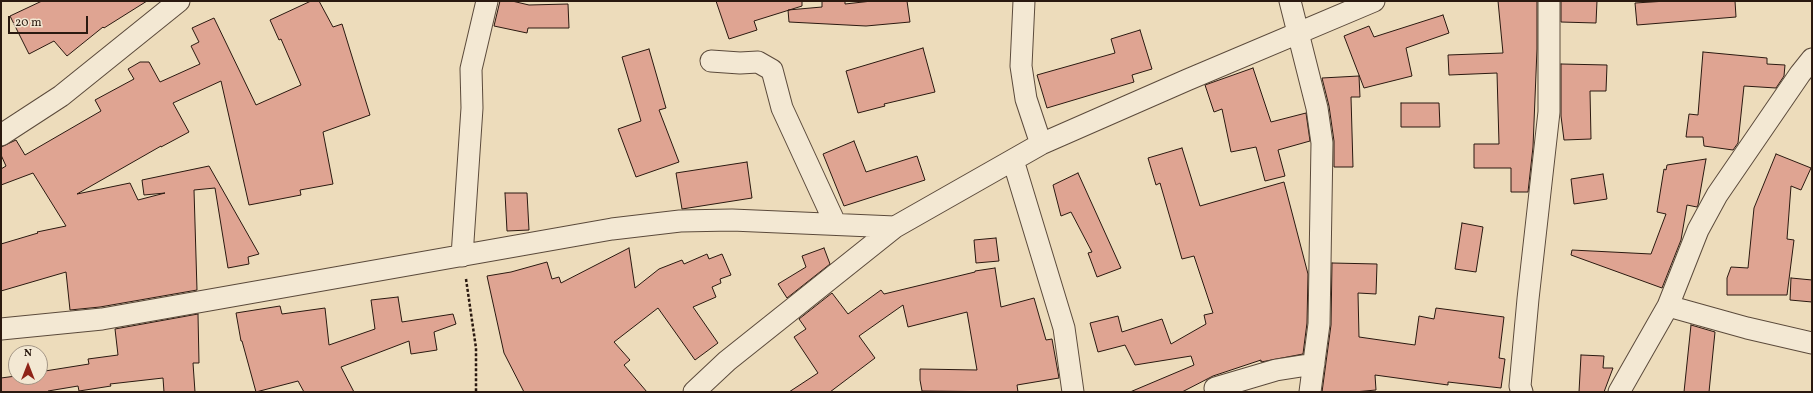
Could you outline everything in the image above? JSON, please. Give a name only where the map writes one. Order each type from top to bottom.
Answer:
[{"type":"street","points":[[1,135],[61,96],[178,1]]},
{"type":"street","points":[[462,256],[472,108],[471,69],[487,1]]},
{"type":"street","points":[[1024,1],[1021,66],[1026,99],[1041,144]]},
{"type":"street","points":[[1290,1],[1317,108],[1322,143],[1319,324],[1310,392]]},
{"type":"street","points":[[694,392],[727,361],[895,227],[1041,144],[1374,1]]},
{"type":"street","points":[[1522,392],[1520,386],[1528,298],[1548,119],[1549,1]]},
{"type":"street","points":[[1619,392],[1668,306],[1698,230],[1717,195],[1800,74],[1812,59]]},
{"type":"street","points":[[711,61],[740,63],[758,62],[772,70],[782,108],[835,223]]},
{"type":"street","points":[[1013,160],[1064,328],[1073,392]]},
{"type":"street","points":[[1,328],[102,319],[612,229],[680,221],[732,220],[835,223],[895,227]]},
{"type":"street","points":[[1668,306],[1747,328],[1812,343]]},
{"type":"street","points":[[1215,388],[1276,370],[1314,364]]},
{"type":"path","points":[[462,256],[476,348],[476,392]]},
{"type":"building","points":[[42,1],[147,1],[104,28],[103,27],[67,56],[54,41],[29,54],[10,16]]},
{"type":"building","points":[[311,1],[319,1],[333,27],[342,24],[370,115],[323,132],[333,184],[300,190],[301,195],[249,205],[221,81],[173,103],[189,132],[161,146],[77,194],[130,183],[138,200],[165,193],[144,195],[142,180],[209,166],[259,254],[248,257],[249,264],[228,268],[215,188],[194,190],[197,290],[100,307],[70,310],[66,272],[1,291],[1,244],[38,233],[37,232],[66,226],[33,173],[1,185],[1,169],[6,166],[1,155],[1,147],[16,140],[25,155],[101,111],[95,100],[134,79],[128,69],[140,62],[149,62],[160,82],[200,64],[191,46],[199,42],[192,28],[214,18],[256,105],[301,85],[281,39],[279,40],[270,20]]},
{"type":"building","points":[[500,1],[512,1],[529,5],[568,4],[569,28],[528,28],[527,33],[494,26]]},
{"type":"building","points":[[716,1],[802,1],[802,6],[754,21],[757,30],[729,39]]},
{"type":"building","points":[[822,1],[845,1],[845,4],[872,1],[907,1],[910,22],[866,26],[789,22],[788,10],[822,7]]},
{"type":"building","points":[[1498,1],[1537,1],[1537,49],[1533,147],[1528,192],[1511,192],[1511,168],[1474,168],[1474,144],[1499,144],[1497,73],[1449,75],[1448,55],[1503,53]]},
{"type":"building","points":[[1561,1],[1597,1],[1596,23],[1561,22]]},
{"type":"building","points":[[1667,1],[1735,1],[1736,17],[1637,25],[1635,3]]},
{"type":"building","points":[[1443,15],[1449,33],[1406,48],[1412,76],[1364,88],[1344,36],[1369,26],[1374,37]]},
{"type":"building","points":[[1140,30],[1152,69],[1132,75],[1134,82],[1047,108],[1037,75],[1115,53],[1111,39]]},
{"type":"building","points":[[923,48],[935,92],[884,104],[885,106],[858,113],[846,71]]},
{"type":"building","points":[[649,49],[666,108],[659,110],[679,162],[636,177],[618,129],[641,121],[622,57]]},
{"type":"building","points":[[1703,52],[1767,58],[1767,64],[1785,65],[1784,76],[1776,88],[1744,86],[1738,143],[1733,150],[1704,146],[1703,137],[1686,137],[1689,114],[1698,115]]},
{"type":"building","points":[[1561,64],[1607,65],[1606,91],[1590,91],[1591,139],[1564,140],[1561,116]]},
{"type":"building","points":[[1253,68],[1271,122],[1306,113],[1310,141],[1278,150],[1285,176],[1265,181],[1256,147],[1231,152],[1222,109],[1214,112],[1205,85]]},
{"type":"building","points":[[1359,76],[1360,97],[1351,97],[1353,167],[1334,167],[1334,141],[1329,106],[1322,78]]},
{"type":"building","points":[[1401,103],[1439,103],[1440,127],[1401,127]]},
{"type":"building","points":[[854,141],[866,172],[917,156],[925,180],[844,206],[823,154]]},
{"type":"building","points":[[1182,148],[1200,206],[1284,182],[1308,274],[1307,323],[1303,354],[1261,362],[1261,360],[1213,376],[1182,392],[1130,392],[1194,365],[1191,356],[1135,365],[1125,345],[1098,352],[1090,323],[1118,316],[1122,332],[1162,319],[1171,344],[1206,324],[1204,315],[1213,313],[1194,256],[1182,259],[1160,183],[1156,185],[1148,158]]},
{"type":"building","points":[[1776,154],[1811,168],[1801,190],[1791,186],[1787,239],[1794,240],[1787,295],[1727,295],[1727,278],[1731,267],[1748,268],[1754,208]]},
{"type":"building","points":[[1706,159],[1698,205],[1697,207],[1687,205],[1681,240],[1662,288],[1571,255],[1572,250],[1651,254],[1666,214],[1657,212],[1664,169],[1666,170],[1667,165]]},
{"type":"building","points":[[747,162],[752,198],[682,209],[676,173]]},
{"type":"building","points":[[1078,173],[1121,268],[1097,277],[1088,253],[1092,252],[1071,212],[1061,216],[1053,185]]},
{"type":"building","points":[[1603,174],[1607,199],[1574,204],[1571,179]]},
{"type":"building","points":[[505,193],[527,193],[529,230],[507,231]]},
{"type":"building","points":[[1462,223],[1483,227],[1476,272],[1455,269]]},
{"type":"building","points":[[996,238],[999,261],[976,263],[974,240]]},
{"type":"building","points":[[629,248],[635,288],[659,269],[682,260],[684,264],[707,254],[709,259],[722,254],[731,275],[720,279],[721,283],[712,287],[716,297],[693,307],[718,343],[695,360],[658,308],[614,342],[630,360],[624,365],[647,392],[524,392],[504,353],[487,276],[511,272],[547,262],[552,279],[559,277],[561,283]]},
{"type":"building","points":[[824,248],[830,264],[787,298],[778,284],[806,267],[802,256]]},
{"type":"building","points":[[1332,263],[1377,264],[1376,294],[1358,293],[1359,337],[1415,345],[1419,316],[1434,319],[1436,308],[1504,317],[1499,358],[1505,359],[1501,388],[1448,382],[1448,385],[1375,375],[1376,390],[1322,392],[1331,325]]},
{"type":"building","points":[[995,268],[1001,307],[1034,298],[1046,340],[1052,339],[1059,378],[1017,385],[1018,392],[922,391],[920,369],[977,370],[967,312],[908,327],[903,305],[859,336],[875,358],[830,392],[789,392],[818,373],[794,337],[806,329],[799,319],[832,293],[848,314],[881,290],[884,294],[975,271]]},
{"type":"building","points":[[1791,278],[1812,280],[1812,302],[1790,300]]},
{"type":"building","points":[[398,297],[402,322],[453,314],[456,324],[434,332],[437,350],[411,354],[409,341],[341,367],[354,392],[304,392],[298,381],[256,392],[241,341],[236,313],[280,306],[282,314],[325,308],[329,345],[375,329],[371,300]]},
{"type":"building","points":[[198,314],[199,363],[193,363],[195,392],[164,392],[163,378],[110,384],[111,386],[79,391],[78,386],[48,392],[1,392],[1,378],[8,377],[8,385],[48,385],[48,371],[89,364],[88,359],[118,355],[115,329]]},
{"type":"building","points":[[1691,325],[1715,332],[1709,392],[1684,392]]},
{"type":"building","points":[[1581,355],[1604,356],[1603,368],[1613,368],[1604,392],[1579,392]]}]
